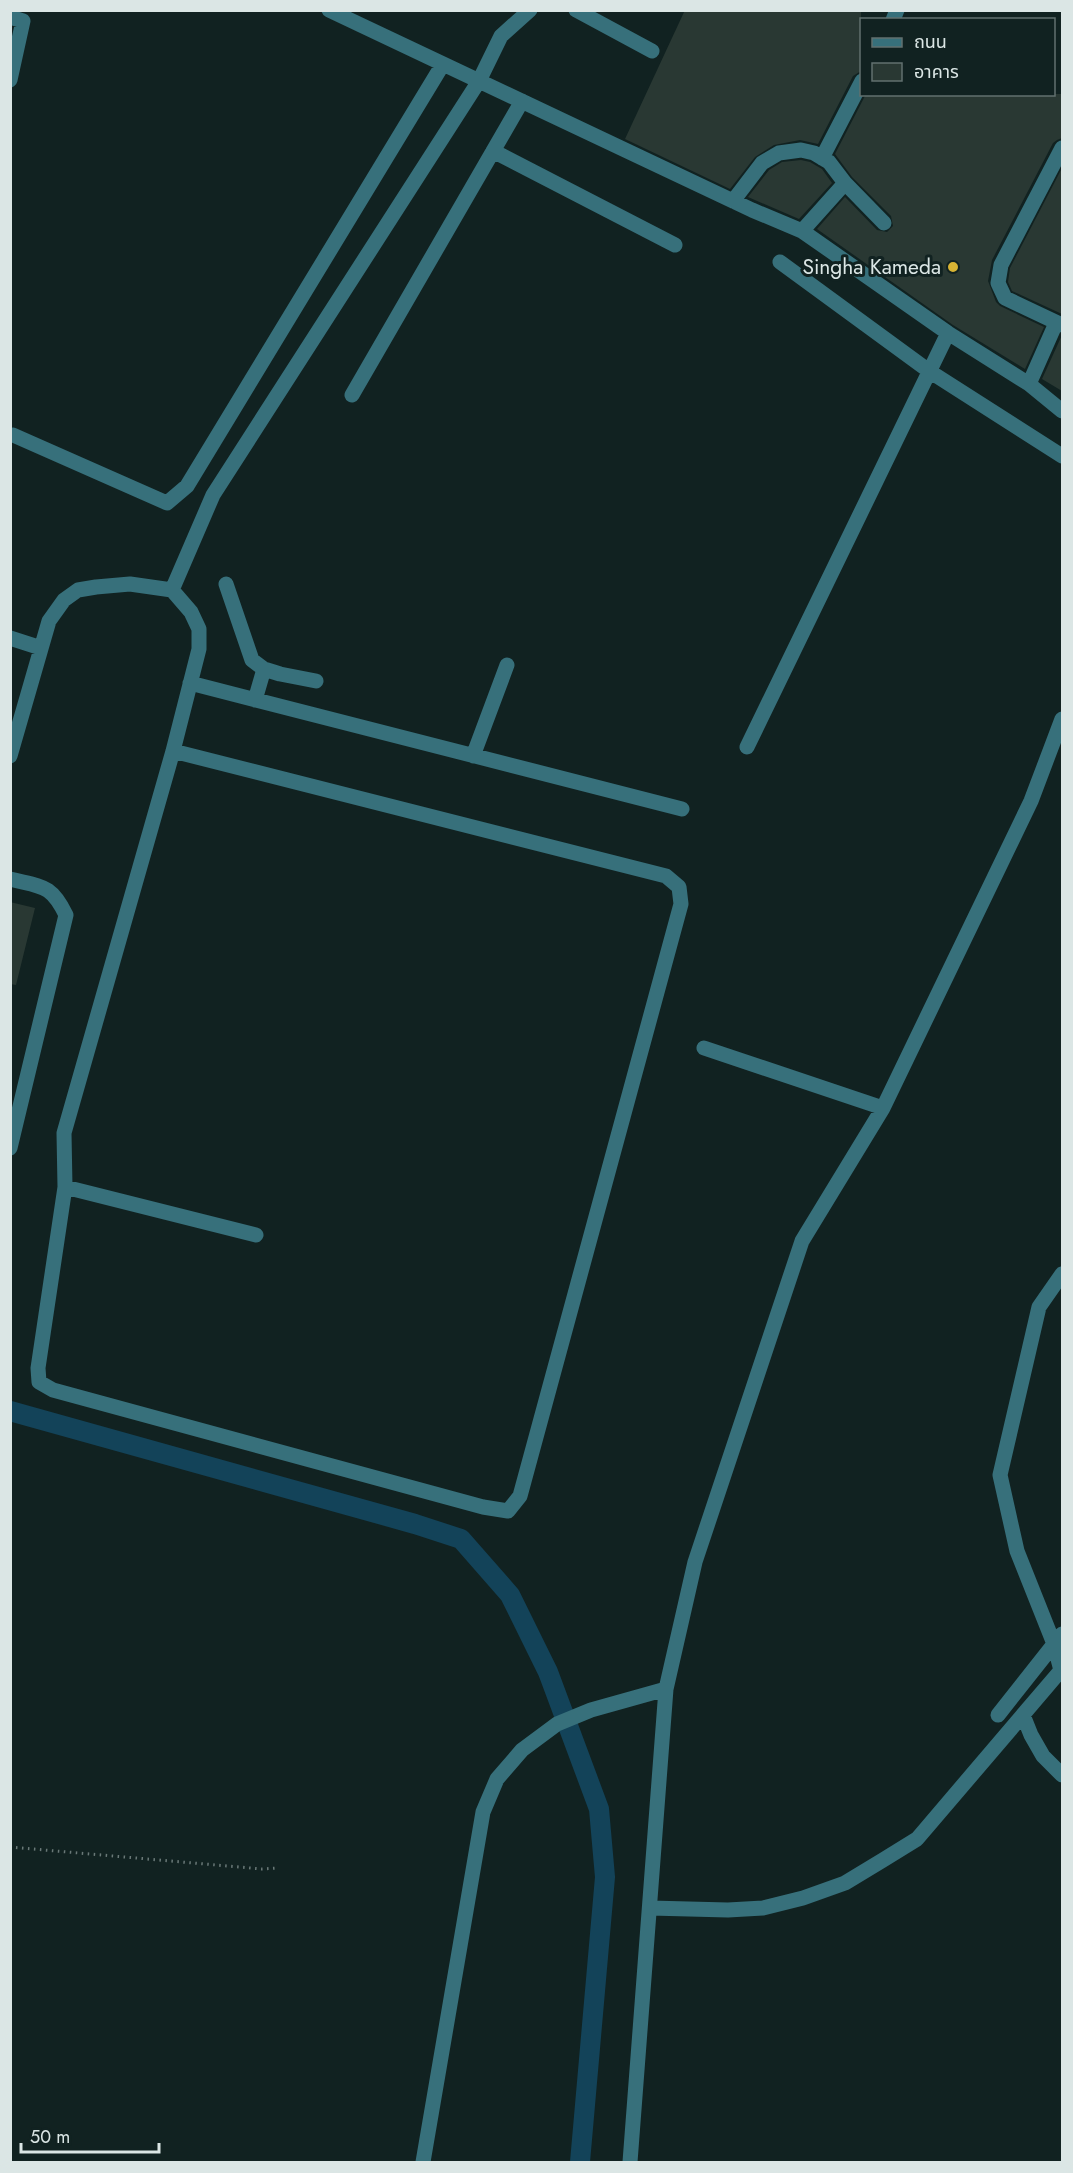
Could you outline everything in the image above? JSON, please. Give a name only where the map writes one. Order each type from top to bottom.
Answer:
[{"type":"street","points":[[329,10],[733,201],[802,231],[948,333],[1029,384],[1062,411]]},
{"type":"street","points":[[172,590],[213,495],[479,81],[501,36],[530,10]]},
{"type":"street","points":[[576,10],[652,51]]},
{"type":"street","points":[[10,80],[20,16]]},
{"type":"street","points":[[13,435],[167,503],[175,498],[187,486],[443,64]]},
{"type":"street","points":[[822,158],[860,83]]},
{"type":"street","points":[[352,395],[522,101]]},
{"type":"street","points":[[1029,384],[1059,324],[1005,298],[998,283],[1001,265],[1062,148]]},
{"type":"street","points":[[733,201],[762,163],[779,153],[801,150],[830,162],[845,183],[884,223]]},
{"type":"street","points":[[493,151],[675,245]]},
{"type":"street","points":[[802,231],[845,183]]},
{"type":"street","points":[[780,262],[929,371],[1062,456]]},
{"type":"street","points":[[747,747],[948,333]]},
{"type":"street","points":[[10,756],[50,621],[64,600],[78,590],[96,587],[130,584],[172,590],[190,612],[199,629],[200,649],[64,1133],[65,1187],[38,1368],[39,1382],[53,1389],[483,1507],[508,1511],[520,1496],[681,904],[680,887],[666,876],[173,751]]},
{"type":"street","points":[[226,584],[252,660],[264,669],[280,675],[316,681]]},
{"type":"street","points":[[10,638],[42,648]]},
{"type":"street","points":[[473,756],[507,666]]},
{"type":"street","points":[[255,700],[264,669]]},
{"type":"street","points":[[190,683],[682,809]]},
{"type":"street","points":[[630,2163],[666,1689],[695,1562],[802,1241],[883,1108],[1031,801],[1062,719]]},
{"type":"street","points":[[10,879],[48,888],[59,900],[66,915],[10,1148]]},
{"type":"street","points":[[704,1048],[883,1108]]},
{"type":"street","points":[[65,1187],[256,1235]]},
{"type":"street","points":[[650,1908],[728,1911],[763,1908],[803,1898],[845,1883],[917,1839],[1062,1672],[1058,1639],[1017,1551],[1000,1475],[1039,1307],[1062,1274]]},
{"type":"street","points":[[998,1715],[1058,1639]]},
{"type":"street","points":[[423,2163],[483,1812],[497,1779],[522,1750],[557,1724],[591,1710],[666,1689]]},
{"type":"street","points":[[1023,1715],[1043,1756],[1062,1775]]},
{"type":"path","points":[[10,1847],[262,1869],[277,1868]]},
{"type":"building","points":[[685,10],[861,10],[860,72],[853,76],[818,144],[800,140],[774,145],[755,157],[730,189],[625,139]]},
{"type":"building","points":[[1055,94],[1062,94],[1062,138],[1053,143],[992,260],[988,281],[996,302],[1000,306],[1044,327],[1025,369],[953,325],[817,229],[845,197],[877,230],[887,232],[893,226],[891,216],[852,177],[835,154],[865,96],[1055,96]]},
{"type":"building","points":[[801,160],[822,169],[832,183],[799,219],[748,197],[769,170],[782,162]]},
{"type":"building","points":[[1062,168],[1062,314],[1012,291],[1008,282],[1010,268]]},
{"type":"building","points":[[1062,335],[1062,391],[1042,379]]},
{"type":"building","points":[[10,902],[35,908],[16,985],[10,984]]},
{"type":"waterway","points":[[10,1411],[415,1524],[461,1539],[510,1595],[548,1672],[599,1809],[605,1877],[580,2162]]},
{"type":"place","name":"Singha Kameda","points":[[953,267]]}]
